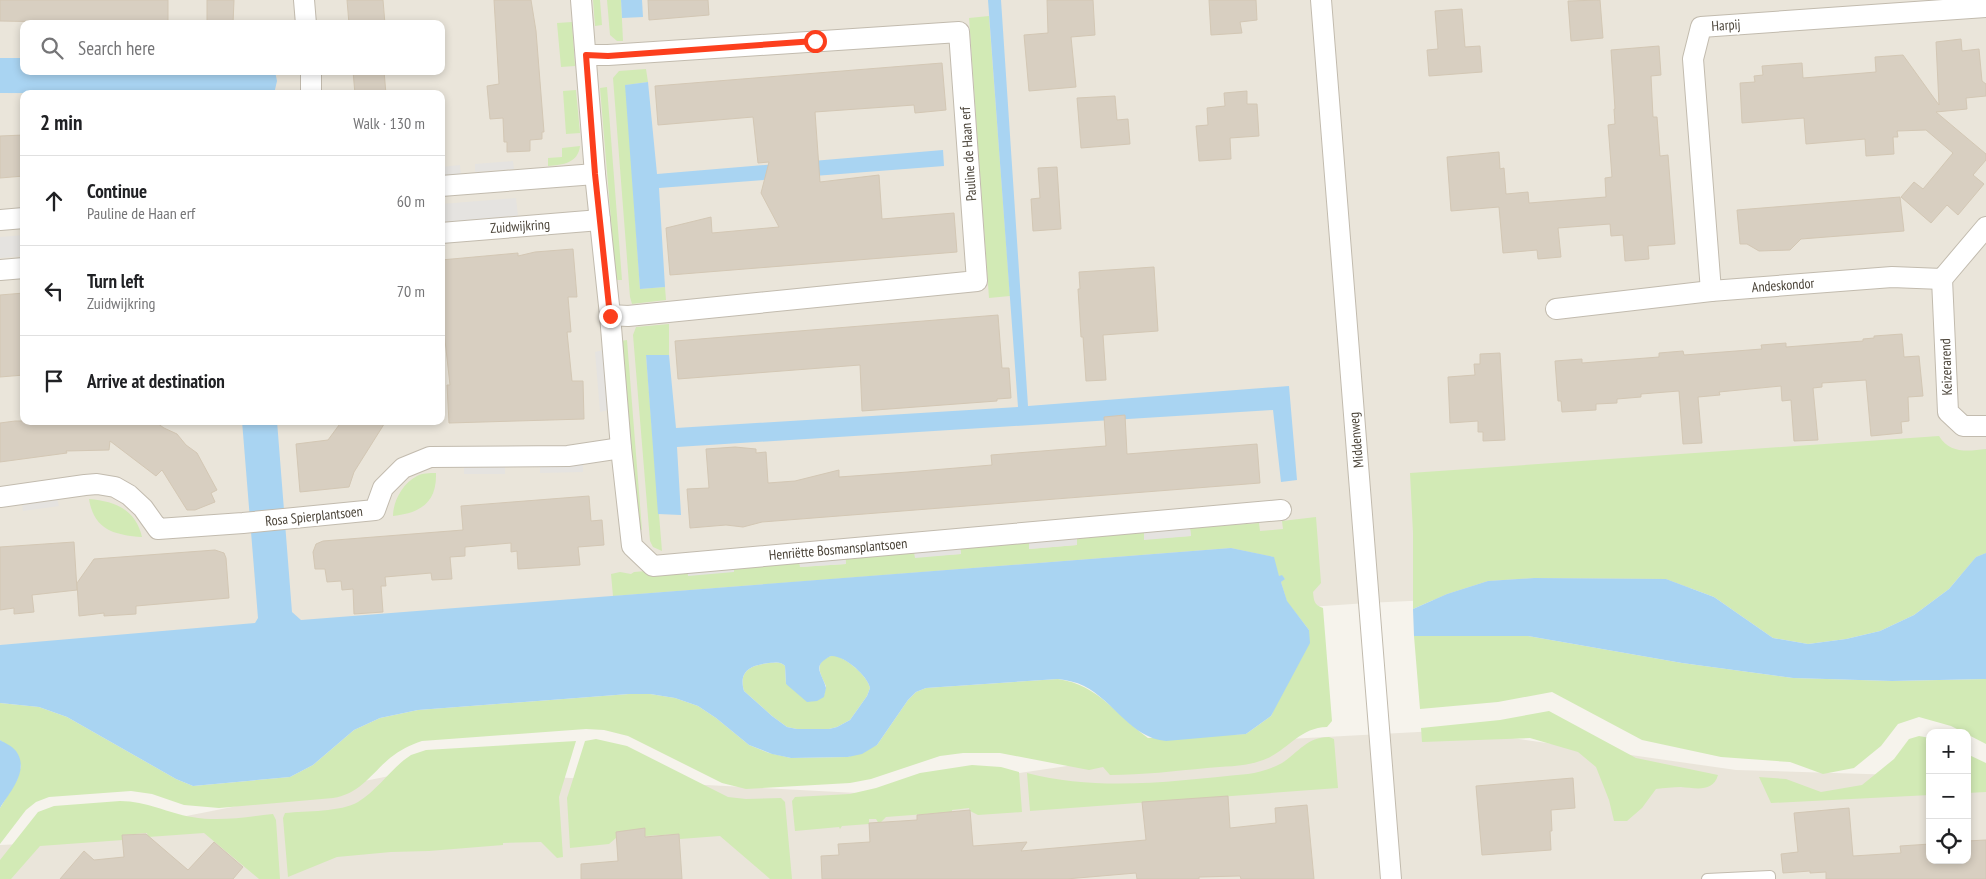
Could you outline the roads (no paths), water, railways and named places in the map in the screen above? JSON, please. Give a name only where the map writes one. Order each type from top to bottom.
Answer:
[{"type":"street","points":[[304,0],[306,20]]},
{"type":"street","points":[[582,0],[595,174],[610,316]]},
{"type":"street","name":"Middenweg","points":[[1321,0],[1391,879]]},
{"type":"street","name":"Harpij","points":[[1711,290],[1693,59],[1701,27],[1986,8]]},
{"type":"street","name":"Pauline de Haan erf","points":[[586,55],[608,56],[959,32],[977,281],[628,316],[610,316]]},
{"type":"street","points":[[311,75],[311,90]]},
{"type":"street","points":[[445,186],[595,174]]},
{"type":"street","points":[[0,220],[20,218]]},
{"type":"street","name":"Zuidwijkring","points":[[445,232],[600,220]]},
{"type":"street","points":[[1942,279],[1986,227]]},
{"type":"street","points":[[0,270],[20,268]]},
{"type":"street","name":"Andeskondor","points":[[1556,309],[1711,290],[1892,276],[1942,279]]},
{"type":"street","name":"Keizerarend","points":[[1942,279],[1948,412],[1963,426],[1986,426]]},
{"type":"street","name":"Henriëtte Bosmansplantsoen","points":[[610,316],[621,448],[632,546],[654,566],[1282,510]]},
{"type":"street","name":"Rosa Spierplantsoen","points":[[0,497],[97,484],[115,487],[129,495],[143,508],[158,529],[243,524],[375,510],[383,488],[403,468],[430,457],[568,456],[621,448]]},
{"type":"lane","points":[[1708,879],[1770,876],[1770,879]]},
{"type":"water","points":[[621,0],[642,0],[643,17],[622,18]]},
{"type":"water","points":[[988,0],[1001,0],[1028,406],[1289,386],[1297,480],[1281,482],[1273,410],[677,447],[681,515],[658,514],[646,355],[669,355],[676,428],[1018,407]]},
{"type":"water","points":[[0,58],[20,58],[20,75],[276,75],[277,81],[275,90],[20,90],[20,93],[0,93]]},
{"type":"water","points":[[648,82],[657,174],[943,150],[944,166],[659,188],[665,287],[640,289],[625,85]]},
{"type":"water","points":[[242,425],[277,425],[292,612],[301,620],[1231,548],[1274,557],[1279,576],[1282,575],[1285,579],[1281,582],[1287,601],[1309,630],[1310,643],[1271,716],[1246,734],[1166,741],[1154,738],[1133,726],[1105,700],[1084,686],[1058,679],[926,688],[916,692],[908,700],[877,745],[862,754],[848,757],[791,758],[772,754],[749,745],[698,706],[675,698],[650,694],[629,694],[418,710],[380,718],[354,730],[313,765],[290,777],[193,786],[176,779],[67,717],[39,707],[0,703],[0,645],[255,623],[258,618]],"holes":[[[831,656],[842,659],[860,672],[870,688],[867,696],[850,720],[837,727],[829,729],[797,729],[787,727],[744,691],[743,678],[748,670],[757,665],[780,663],[785,666],[786,684],[807,702],[817,701],[824,697],[826,688],[819,667],[821,663]]]},
{"type":"water","points":[[1986,553],[1986,679],[1892,681],[1793,678],[1682,663],[1528,636],[1414,636],[1413,609],[1447,594],[1488,581],[1534,578],[1666,579],[1714,597],[1773,638],[1808,644],[1846,639],[1880,631],[1914,615],[1949,589],[1976,557]]},
{"type":"water","points":[[0,740],[16,751],[20,758],[21,766],[17,781],[0,808]]}]
